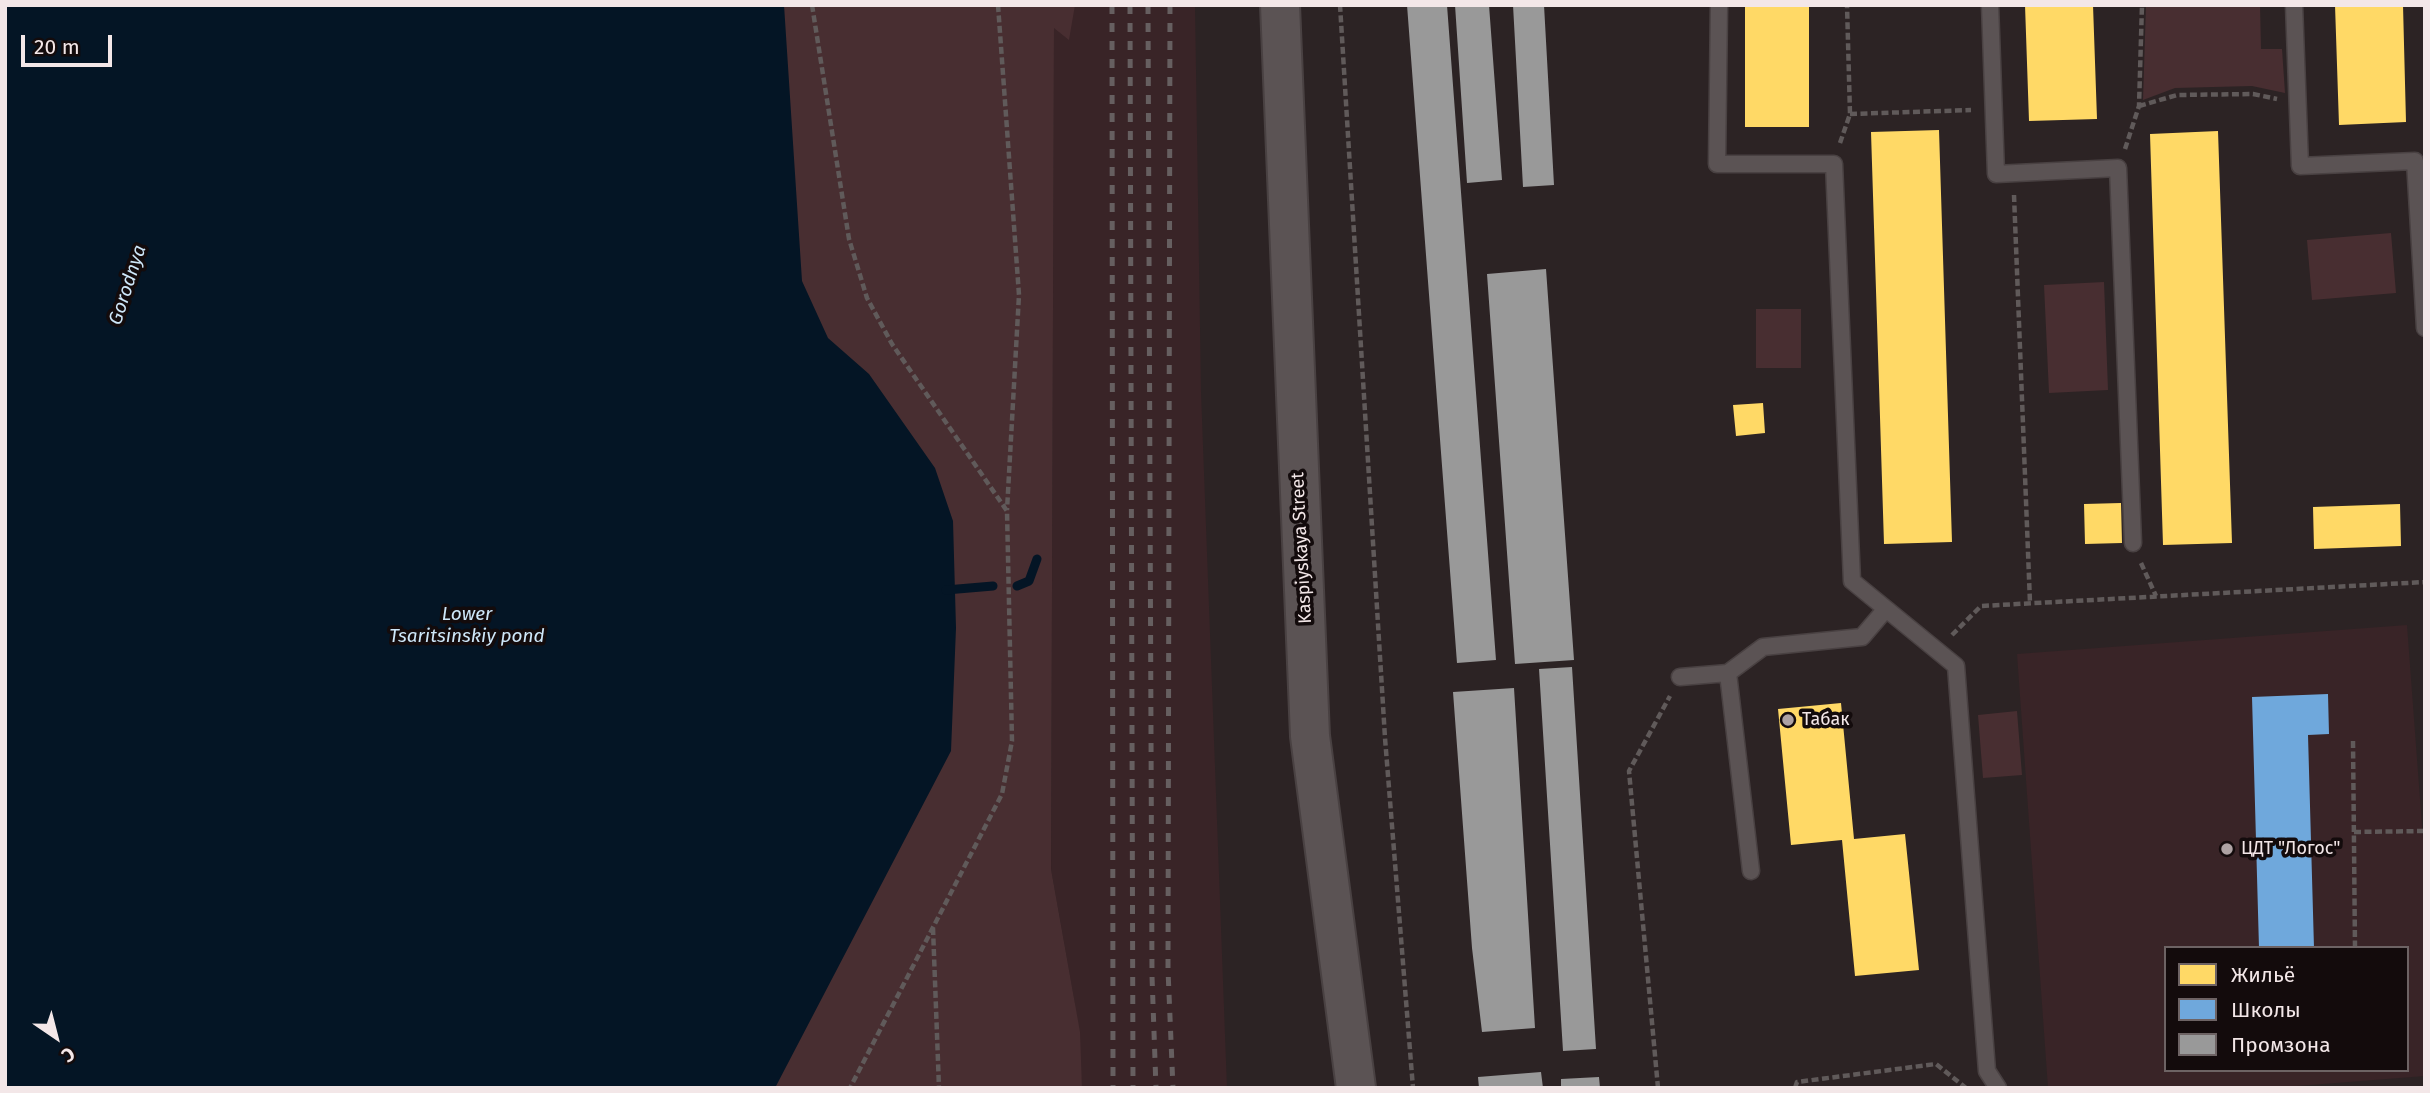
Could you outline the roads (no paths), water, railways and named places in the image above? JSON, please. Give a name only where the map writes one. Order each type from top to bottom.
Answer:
[{"type":"main road","name":"Kaspiyskaya Street","points":[[1280,5],[1310,736],[1356,1088]]},
{"type":"lane","points":[[1719,5],[1717,164],[1834,164],[1852,581],[1956,666],[1987,1071],[1998,1088]]},
{"type":"lane","points":[[1990,5],[1996,174],[2118,168],[2133,543]]},
{"type":"lane","points":[[2294,5],[2300,166],[2415,161],[2425,328]]},
{"type":"lane","points":[[1680,677],[1728,673],[1763,647],[1862,637],[1885,610]]},
{"type":"lane","points":[[1728,673],[1751,871]]},
{"type":"water","name":"Lower Tsaritsinskiy pond","points":[[5,5],[784,5],[802,281],[828,338],[869,374],[935,468],[953,521],[956,628],[951,751],[775,1088],[5,1088]]},
{"type":"waterway","points":[[1017,586],[1029,581],[1037,559]]},
{"type":"waterway","points":[[946,590],[993,586]]},
{"type":"railway","points":[[1112,5],[1113,1088]]},
{"type":"railway","points":[[1130,5],[1133,1088]]},
{"type":"railway","points":[[1148,5],[1152,976],[1156,1088]]},
{"type":"railway","points":[[1170,5],[1168,970],[1173,1088]]},
{"type":"place","name":"Табак","points":[[1788,720]]},
{"type":"place","name":"ЦДТ \"Логос\"","points":[[2227,849]]},
{"type":"water label","name":"Gorodnya","points":[[128,285]]}]
